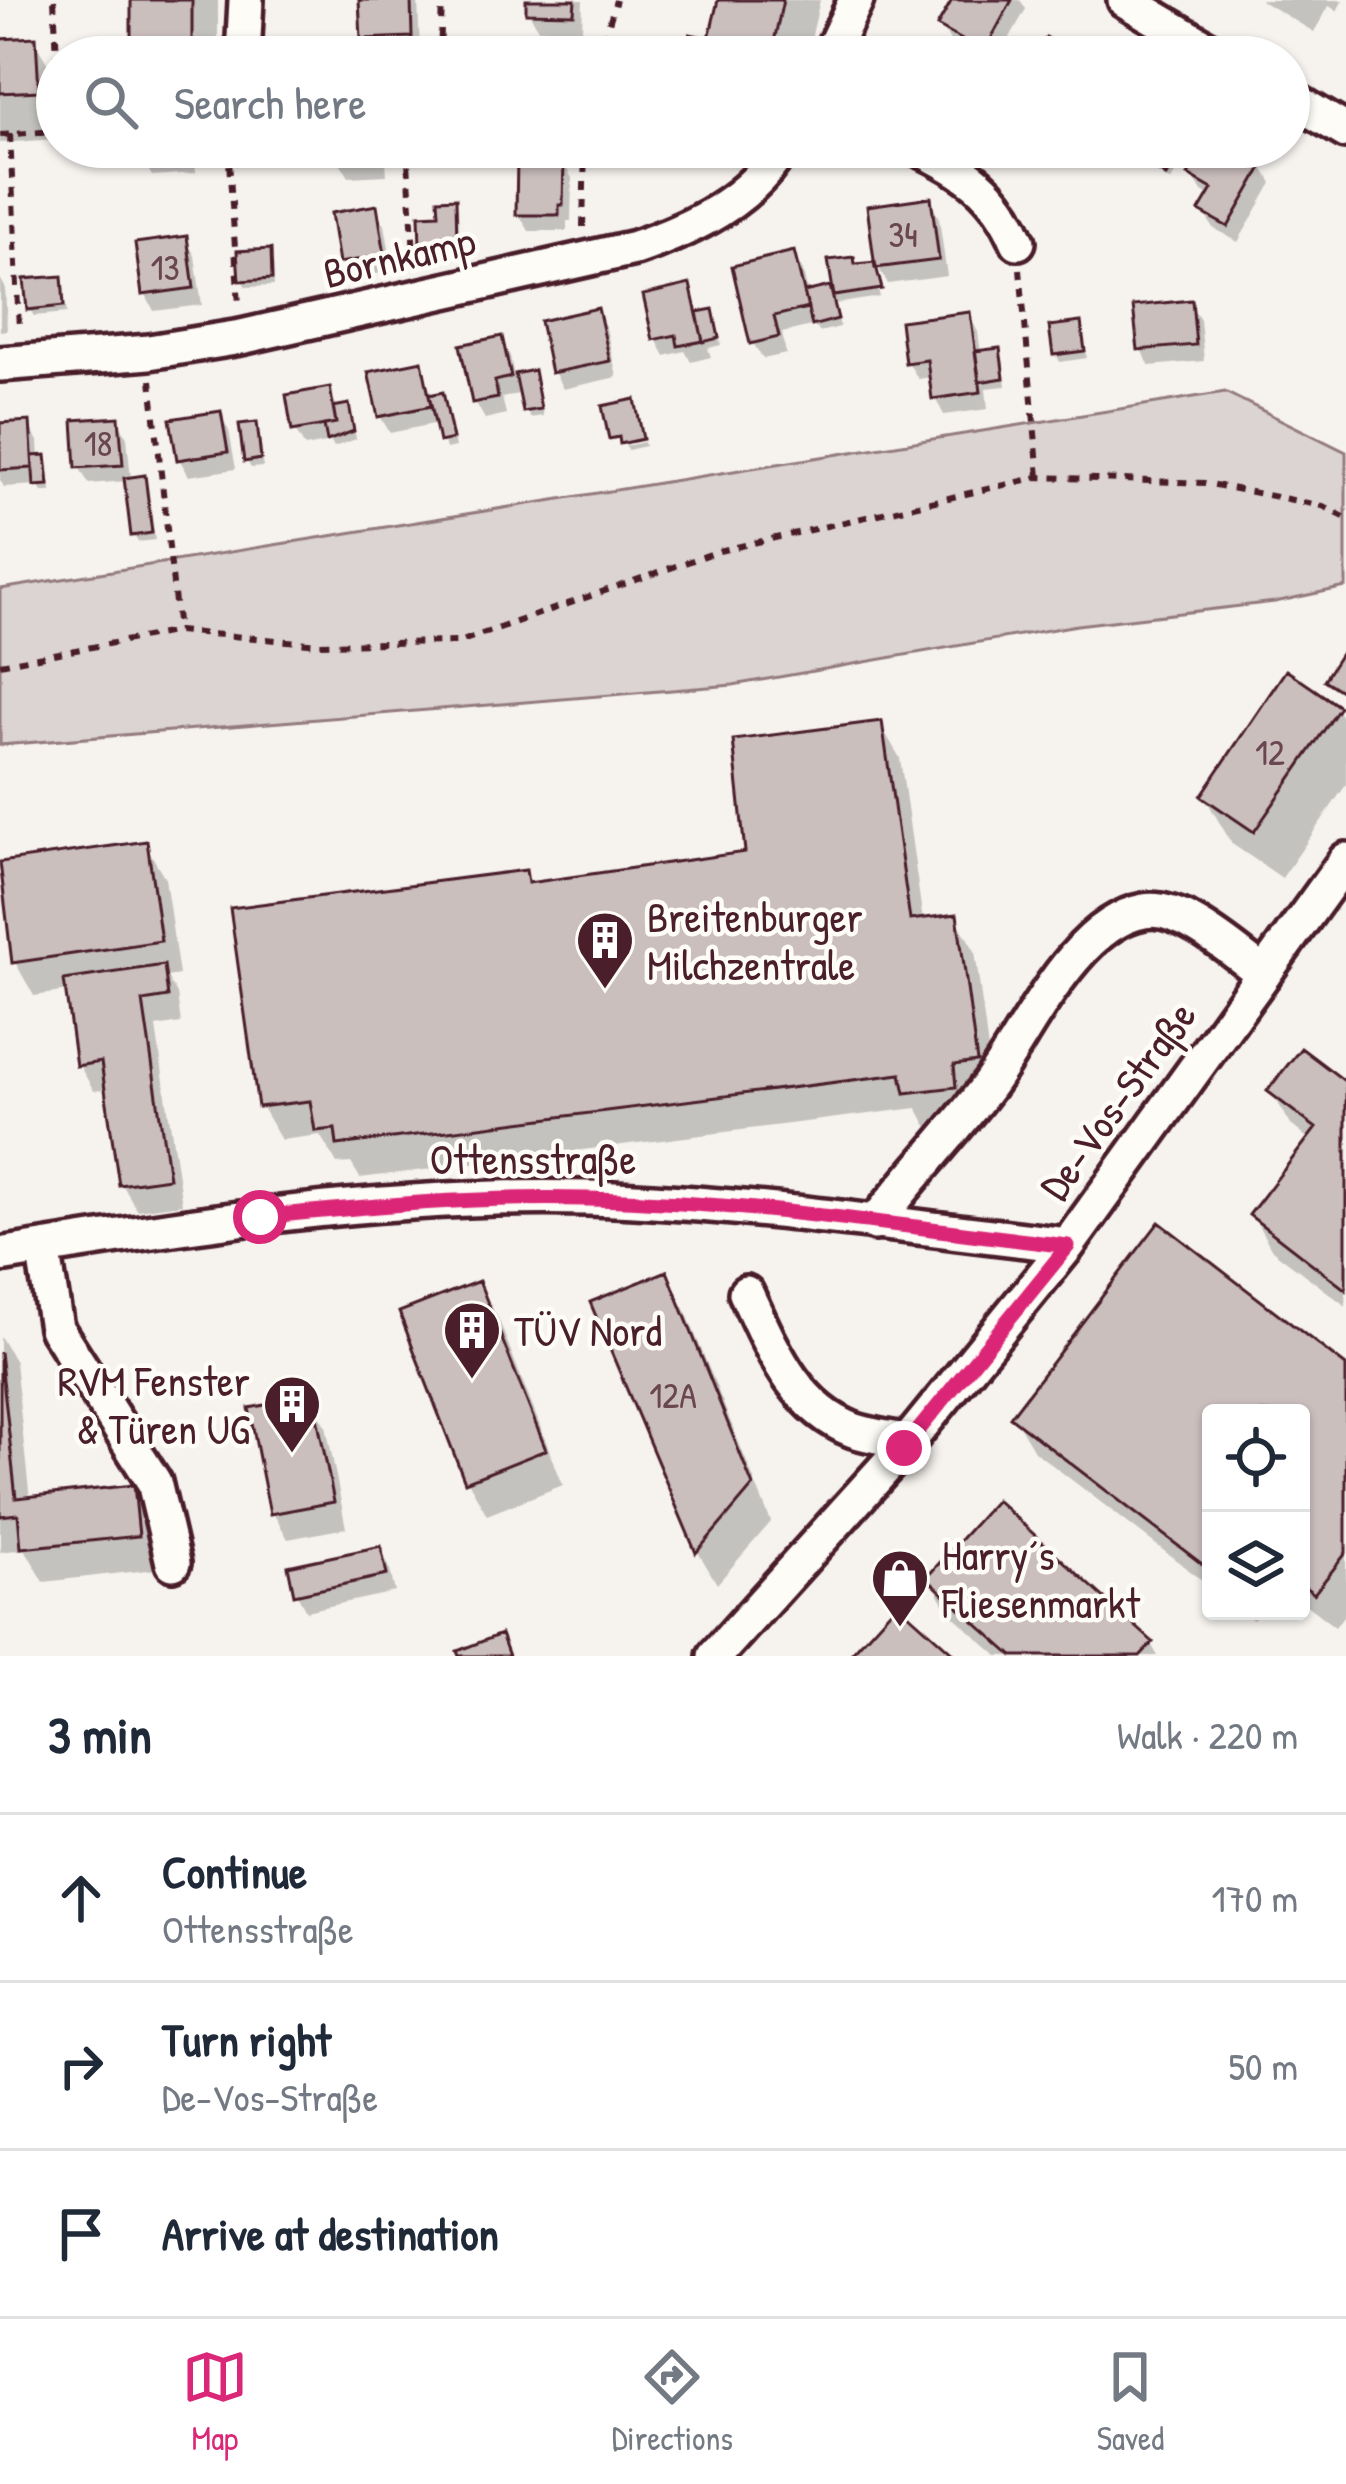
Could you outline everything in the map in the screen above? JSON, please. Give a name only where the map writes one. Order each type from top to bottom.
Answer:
[{"type":"street","points":[[244,36],[246,0]]},
{"type":"street","points":[[839,36],[856,0]]},
{"type":"street","points":[[1125,0],[1186,36]]},
{"type":"street","points":[[1310,109],[1346,130]]},
{"type":"street","name":"Bornkamp","points":[[10,363],[149,352],[241,337],[585,261],[673,236],[710,216],[766,168]]},
{"type":"street","points":[[960,168],[985,188],[1008,217],[1018,242]]},
{"type":"street","name":"De-Vos-Straße","points":[[715,1656],[908,1442],[1068,1246],[1346,860]]},
{"type":"street","points":[[875,1223],[988,1085],[1090,940],[1118,919],[1146,910],[1166,911],[1205,930],[1264,974]]},
{"type":"street","name":"Ottensstraße","points":[[0,1255],[260,1217],[402,1203],[588,1198],[742,1208],[1068,1246]]},
{"type":"street","points":[[43,1248],[56,1328],[154,1481],[173,1563]]},
{"type":"street","points":[[746,1293],[778,1361],[806,1397],[855,1431],[908,1442]]},
{"type":"path","points":[[54,0],[56,36]]},
{"type":"path","points":[[441,36],[442,0]]},
{"type":"path","points":[[605,36],[616,0]]},
{"type":"path","points":[[0,135],[36,132]]},
{"type":"path","points":[[10,134],[10,363]]},
{"type":"path","points":[[229,168],[241,337]]},
{"type":"path","points":[[408,168],[416,279],[413,300]]},
{"type":"path","points":[[585,168],[585,261]]},
{"type":"path","points":[[1018,242],[1039,477]]},
{"type":"path","points":[[149,352],[178,631]]},
{"type":"path","points":[[0,664],[178,631],[320,644],[459,643],[719,551],[1039,477],[1205,483],[1323,506],[1346,518]]},
{"type":"shaded area","points":[[1225,392],[1346,452],[1346,587],[1275,602],[1077,625],[733,685],[0,745],[0,589]]},
{"type":"building","points":[[131,0],[192,0],[192,36],[131,36]]},
{"type":"building","points":[[359,0],[411,0],[412,36],[361,36]]},
{"type":"building","points":[[526,0],[575,0],[574,14],[526,13]]},
{"type":"building","points":[[718,0],[783,0],[775,36],[709,36]]},
{"type":"building","points":[[952,0],[1012,0],[993,36],[955,36],[937,26]]},
{"type":"building","points":[[36,37],[36,91],[0,93],[0,39]]},
{"type":"building","points":[[517,168],[564,168],[559,215],[516,215]]},
{"type":"building","points":[[1192,168],[1262,168],[1228,227],[1199,211],[1212,189],[1188,175]]},
{"type":"building","points":[[931,197],[939,260],[875,268],[867,206]]},
{"type":"building","points":[[456,198],[457,246],[420,248],[419,215],[439,214],[438,199]]},
{"type":"building","points":[[377,205],[385,255],[339,263],[331,213]]},
{"type":"building","points":[[187,236],[194,288],[142,295],[135,243]]},
{"type":"building","points":[[271,249],[272,279],[239,281],[237,251]]},
{"type":"building","points":[[794,251],[808,308],[774,316],[779,337],[750,344],[732,266]]},
{"type":"building","points":[[854,257],[855,264],[875,262],[882,289],[834,296],[828,260]]},
{"type":"building","points":[[62,276],[64,306],[27,310],[24,279]]},
{"type":"building","points":[[690,284],[703,341],[678,346],[676,335],[653,340],[643,295]]},
{"type":"building","points":[[830,286],[838,319],[812,326],[804,292]]},
{"type":"building","points":[[1192,300],[1196,345],[1138,350],[1133,306]]},
{"type":"building","points":[[598,308],[610,361],[551,373],[540,321]]},
{"type":"building","points":[[713,309],[719,338],[703,342],[697,312]]},
{"type":"building","points":[[970,312],[981,392],[932,399],[927,360],[905,363],[900,321]]},
{"type":"building","points":[[1081,322],[1085,351],[1053,355],[1049,326]]},
{"type":"building","points":[[502,336],[511,377],[495,381],[498,398],[472,403],[460,345]]},
{"type":"building","points":[[1000,348],[1004,378],[979,382],[975,351]]},
{"type":"building","points":[[422,361],[431,406],[378,417],[368,372]]},
{"type":"building","points":[[534,370],[541,409],[523,412],[515,374]]},
{"type":"building","points":[[330,387],[336,423],[292,431],[286,395]]},
{"type":"building","points":[[443,392],[453,439],[439,442],[429,395]]},
{"type":"building","points":[[635,399],[643,439],[620,444],[619,437],[609,439],[602,406]]},
{"type":"building","points":[[349,404],[354,431],[327,441],[324,425],[336,423],[333,407]]},
{"type":"building","points":[[221,411],[228,452],[177,460],[170,419]]},
{"type":"building","points":[[119,417],[123,465],[76,468],[73,420]]},
{"type":"building","points":[[30,421],[33,468],[0,470],[0,423]]},
{"type":"building","points":[[257,422],[261,459],[244,462],[239,424]]},
{"type":"building","points":[[46,455],[49,485],[34,486],[32,456]]},
{"type":"building","points":[[145,475],[152,533],[131,536],[124,478]]},
{"type":"building","points":[[1346,646],[1346,694],[1324,680]]},
{"type":"building","points":[[1286,670],[1340,707],[1254,832],[1201,796]]},
{"type":"building","name":"Breitenburger Milchzentrale","points":[[882,721],[910,920],[957,914],[977,1062],[954,1065],[956,1087],[905,1093],[901,1074],[337,1145],[335,1129],[315,1131],[310,1101],[258,1107],[230,908],[526,870],[528,883],[745,852],[733,740]]},
{"type":"building","points":[[147,841],[161,941],[12,963],[0,862]]},
{"type":"building","points":[[164,965],[168,997],[143,1001],[169,1178],[119,1185],[101,1062],[76,1066],[64,980]]},
{"type":"building","points":[[1301,1048],[1346,1082],[1346,1290],[1249,1215],[1316,1128],[1267,1091]]},
{"type":"building","points":[[1159,1222],[1346,1366],[1346,1553],[1314,1594],[1310,1591],[1310,1404],[1202,1404],[1202,1564],[1010,1417]]},
{"type":"building","points":[[667,1271],[753,1486],[696,1553],[590,1302]]},
{"type":"building","name":"TÜV Nord","points":[[479,1281],[546,1450],[465,1482],[399,1312]]},
{"type":"building","points":[[0,1352],[16,1498],[134,1485],[139,1536],[21,1548],[18,1514],[0,1516]]},
{"type":"building","name":"RVM Fenster & Türen UG","points":[[313,1396],[334,1502],[270,1514],[249,1408]]},
{"type":"building","points":[[996,1500],[1153,1642],[1140,1656],[1013,1656],[926,1578]]},
{"type":"building","points":[[381,1546],[387,1575],[294,1595],[288,1566]]},
{"type":"building","name":"Harry´s Fliesenmarkt","points":[[897,1603],[956,1656],[849,1656]]},
{"type":"building","points":[[501,1634],[509,1656],[459,1656],[457,1651]]},
{"type":"place","name":"Breitenburger Milchzentrale","points":[[605,991]]},
{"type":"place","name":"TÜV Nord","points":[[472,1381]]},
{"type":"place","name":"RVM Fenster & Türen UG","points":[[292,1455]]},
{"type":"place","name":"Harry´s Fliesenmarkt","points":[[900,1629]]},
{"type":"route","points":[[260,1217],[402,1203],[588,1198],[742,1208],[1068,1246],[904,1448]]}]
